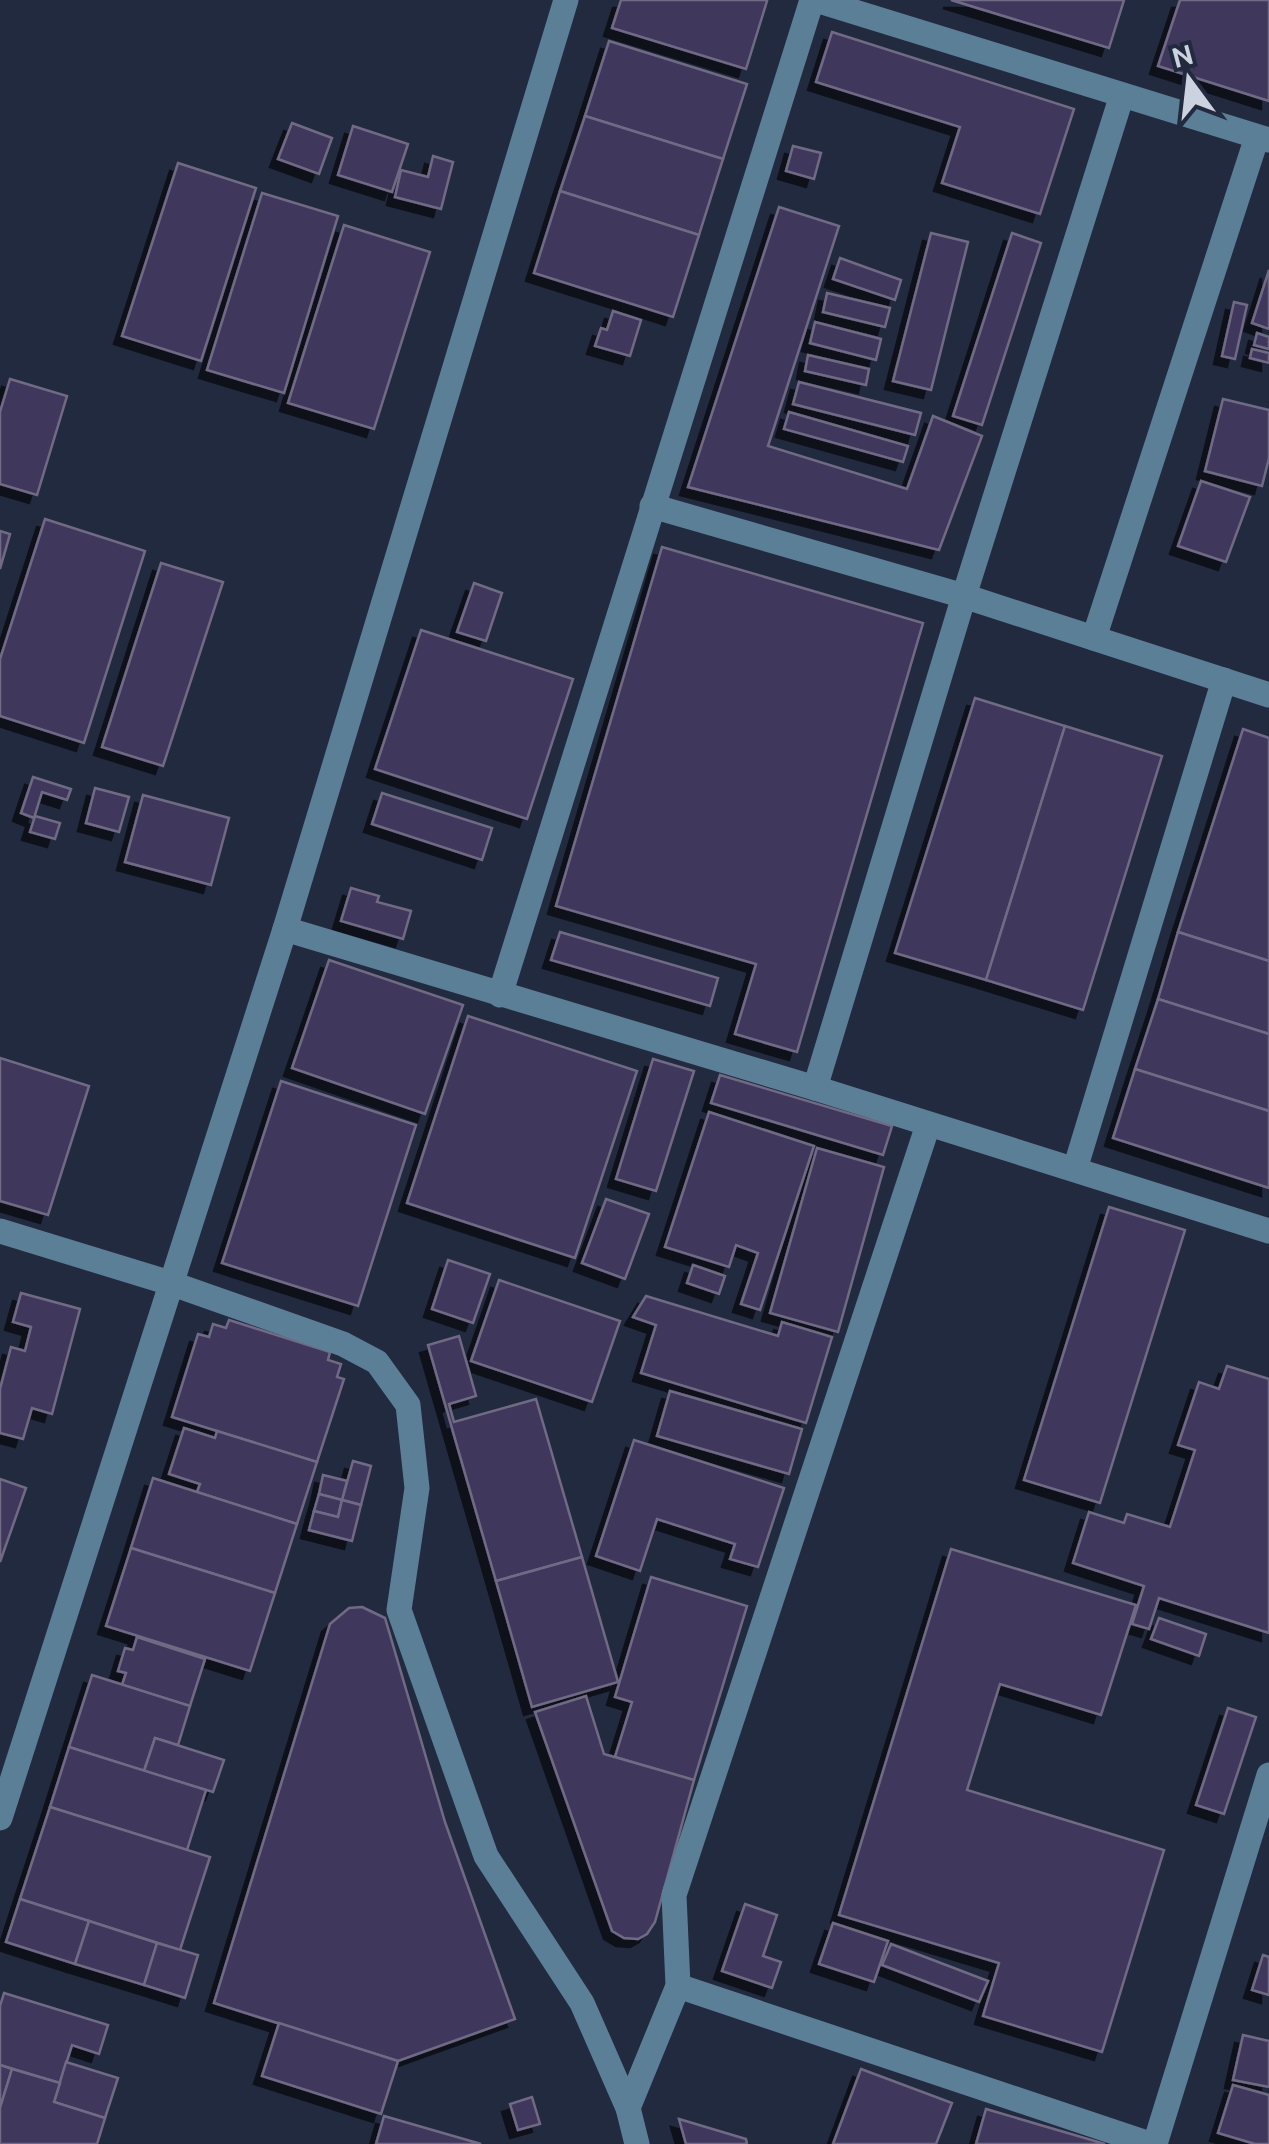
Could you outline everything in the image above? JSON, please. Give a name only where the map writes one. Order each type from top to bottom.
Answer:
[{"type":"street","points":[[0,1818],[285,928],[566,0]]},
{"type":"street","points":[[500,996],[814,0],[1263,138],[1094,638]]},
{"type":"street","points":[[815,1088],[1122,94]]},
{"type":"street","points":[[652,506],[964,596],[1269,695]]},
{"type":"street","points":[[1075,1169],[1224,680]]},
{"type":"street","points":[[285,928],[815,1088],[1269,1231]]},
{"type":"street","points":[[628,2108],[678,1986],[674,1895],[928,1125]]},
{"type":"street","points":[[0,1231],[170,1283],[343,1344],[377,1362],[408,1405],[417,1488],[399,1610],[486,1856],[582,2002],[628,2108],[638,2144]]},
{"type":"street","points":[[678,1986],[1153,2144],[1269,1775]]},
{"type":"building","points":[[621,0],[767,1],[746,69],[612,28]]},
{"type":"building","points":[[951,0],[1124,0],[1109,48]]},
{"type":"building","points":[[1180,0],[1269,0],[1269,101],[1158,66]]},
{"type":"building","points":[[832,32],[1074,109],[1040,214],[942,183],[960,127],[816,82]]},
{"type":"building","points":[[609,41],[747,84],[723,159],[585,116]]},
{"type":"building","points":[[585,116],[723,159],[699,235],[560,191]]},
{"type":"building","points":[[292,123],[332,138],[319,174],[278,159]]},
{"type":"building","points":[[353,126],[408,144],[392,192],[338,175]]},
{"type":"building","points":[[793,146],[821,153],[814,179],[786,171]]},
{"type":"building","points":[[433,156],[453,162],[441,209],[395,197],[401,170],[428,177]]},
{"type":"building","points":[[178,163],[256,188],[201,361],[122,336]]},
{"type":"building","points":[[560,191],[699,235],[673,317],[534,273]]},
{"type":"building","points":[[262,193],[338,216],[284,393],[207,370]]},
{"type":"building","points":[[779,207],[839,226],[768,446],[907,489],[933,416],[982,436],[939,550],[688,487]]},
{"type":"building","points":[[344,225],[430,252],[374,429],[288,403]]},
{"type":"building","points":[[931,233],[968,242],[931,390],[893,381]]},
{"type":"building","points":[[1012,233],[1041,243],[982,425],[953,416]]},
{"type":"building","points":[[840,258],[901,280],[895,300],[833,279]]},
{"type":"building","points":[[1269,270],[1269,329],[1252,323]]},
{"type":"building","points":[[827,293],[890,308],[885,327],[823,312]]},
{"type":"building","points":[[1234,302],[1247,305],[1235,359],[1222,356]]},
{"type":"building","points":[[613,311],[641,320],[630,356],[595,346],[601,328],[607,330]]},
{"type":"building","points":[[815,322],[881,339],[876,360],[810,343]]},
{"type":"building","points":[[1257,333],[1269,337],[1269,349],[1254,345]]},
{"type":"building","points":[[1252,349],[1269,353],[1269,363],[1250,358]]},
{"type":"building","points":[[808,355],[869,369],[866,385],[805,371]]},
{"type":"building","points":[[10,379],[67,396],[37,495],[0,484],[0,412]]},
{"type":"building","points":[[799,382],[921,413],[915,435],[793,404]]},
{"type":"building","points":[[1223,399],[1269,410],[1269,458],[1262,486],[1205,471]]},
{"type":"building","points":[[789,412],[908,446],[903,462],[784,429]]},
{"type":"building","points":[[1201,481],[1250,497],[1226,562],[1178,546]]},
{"type":"building","points":[[45,519],[145,551],[84,743],[0,716],[0,659]]},
{"type":"building","points":[[0,531],[10,534],[0,569]]},
{"type":"building","points":[[662,547],[923,623],[797,1052],[735,1034],[756,964],[556,906]]},
{"type":"building","points":[[161,563],[223,582],[163,766],[102,747]]},
{"type":"building","points":[[474,583],[502,593],[486,641],[457,632]]},
{"type":"building","points":[[421,630],[573,679],[527,819],[375,769]]},
{"type":"building","points":[[975,698],[1065,726],[986,980],[895,953]]},
{"type":"building","points":[[1065,726],[1162,756],[1083,1010],[986,980]]},
{"type":"building","points":[[1243,729],[1269,738],[1269,961],[1178,932]]},
{"type":"building","points":[[33,777],[71,789],[67,800],[42,792],[34,818],[21,813]]},
{"type":"building","points":[[95,788],[129,797],[119,832],[86,823]]},
{"type":"building","points":[[382,793],[492,828],[482,860],[372,824]]},
{"type":"building","points":[[143,795],[229,818],[211,885],[125,862]]},
{"type":"building","points":[[35,816],[60,823],[55,839],[30,832]]},
{"type":"building","points":[[351,888],[379,896],[377,902],[411,911],[403,939],[341,921]]},
{"type":"building","points":[[560,932],[718,978],[710,1006],[551,960]]},
{"type":"building","points":[[1178,932],[1269,961],[1269,1034],[1158,999]]},
{"type":"building","points":[[329,960],[463,1005],[425,1114],[292,1068]]},
{"type":"building","points":[[1158,999],[1269,1034],[1269,1111],[1135,1069]]},
{"type":"building","points":[[468,1016],[637,1071],[575,1258],[407,1203]]},
{"type":"building","points":[[0,1058],[89,1086],[48,1215],[0,1201]]},
{"type":"building","points":[[653,1059],[694,1071],[656,1191],[616,1179]]},
{"type":"building","points":[[1135,1069],[1269,1111],[1269,1188],[1113,1138]]},
{"type":"building","points":[[720,1075],[892,1126],[883,1155],[711,1103]]},
{"type":"building","points":[[281,1081],[416,1125],[358,1306],[222,1263]]},
{"type":"building","points":[[709,1112],[814,1146],[760,1310],[741,1304],[758,1253],[736,1245],[729,1267],[665,1247]]},
{"type":"building","points":[[817,1148],[884,1167],[838,1332],[770,1313]]},
{"type":"building","points":[[606,1199],[649,1214],[625,1279],[582,1263]]},
{"type":"building","points":[[1109,1207],[1185,1230],[1100,1503],[1024,1480]]},
{"type":"building","points":[[448,1260],[490,1274],[473,1323],[432,1309]]},
{"type":"building","points":[[693,1265],[725,1276],[719,1294],[687,1283]]},
{"type":"building","points":[[499,1280],[620,1321],[592,1402],[471,1361]]},
{"type":"building","points":[[21,1293],[80,1309],[52,1414],[32,1408],[23,1439],[0,1433],[0,1389],[11,1347],[25,1351],[31,1327],[13,1322]]},
{"type":"building","points":[[646,1296],[778,1336],[782,1322],[832,1337],[806,1423],[641,1373],[656,1325],[633,1317]]},
{"type":"building","points":[[229,1320],[330,1352],[328,1360],[341,1364],[337,1377],[344,1379],[317,1462],[172,1417],[198,1334],[209,1337],[213,1324],[226,1328]]},
{"type":"building","points":[[459,1336],[476,1396],[449,1404],[454,1422],[536,1399],[582,1557],[496,1581],[428,1345]]},
{"type":"building","points":[[1227,1366],[1269,1379],[1269,1633],[1159,1598],[1149,1629],[1132,1624],[1144,1586],[1073,1563],[1089,1512],[1124,1523],[1127,1514],[1170,1527],[1195,1450],[1178,1445],[1199,1382],[1219,1389]]},
{"type":"building","points":[[670,1391],[802,1429],[789,1474],[657,1436]]},
{"type":"building","points":[[184,1428],[215,1438],[217,1431],[317,1462],[297,1524],[197,1492],[200,1484],[169,1474]]},
{"type":"building","points":[[634,1440],[784,1488],[758,1567],[730,1559],[735,1544],[657,1519],[640,1571],[596,1556]]},
{"type":"building","points":[[353,1461],[371,1466],[361,1505],[342,1500]]},
{"type":"building","points":[[323,1475],[347,1481],[342,1500],[319,1494]]},
{"type":"building","points":[[153,1478],[297,1524],[275,1593],[131,1548]]},
{"type":"building","points":[[0,1479],[26,1488],[0,1562]]},
{"type":"building","points":[[319,1494],[342,1500],[338,1517],[314,1511]]},
{"type":"building","points":[[342,1500],[361,1505],[352,1541],[309,1530],[314,1511],[338,1517]]},
{"type":"building","points":[[131,1548],[275,1593],[250,1671],[106,1626]]},
{"type":"building","points":[[951,1549],[1136,1605],[1101,1715],[1000,1684],[967,1790],[1164,1850],[1102,2052],[983,2016],[999,1963],[839,1915]]},
{"type":"building","points":[[582,1557],[618,1682],[532,1707],[496,1581]]},
{"type":"building","points":[[651,1577],[747,1606],[694,1780],[615,1757],[632,1702],[615,1697]]},
{"type":"building","points":[[362,1607],[385,1618],[445,1822],[515,2019],[398,2061],[214,2003],[330,1624],[349,1608]]},
{"type":"building","points":[[1159,1618],[1206,1634],[1199,1656],[1151,1639]]},
{"type":"building","points":[[137,1637],[205,1659],[190,1706],[122,1685],[126,1673],[118,1671],[125,1648],[133,1650]]},
{"type":"building","points":[[92,1675],[190,1706],[178,1745],[155,1738],[144,1771],[69,1747]]},
{"type":"building","points":[[586,1696],[604,1754],[694,1780],[655,1922],[638,1939],[624,1938],[612,1931],[535,1712]]},
{"type":"building","points":[[1228,1708],[1256,1717],[1224,1814],[1196,1805]]},
{"type":"building","points":[[155,1738],[224,1760],[213,1792],[144,1771]]},
{"type":"building","points":[[69,1747],[206,1790],[187,1850],[50,1807]]},
{"type":"building","points":[[50,1807],[210,1857],[180,1950],[20,1899]]},
{"type":"building","points":[[20,1899],[89,1921],[75,1964],[6,1942]]},
{"type":"building","points":[[745,1904],[777,1915],[763,1956],[781,1962],[772,1988],[722,1971]]},
{"type":"building","points":[[89,1921],[157,1943],[144,1985],[75,1964]]},
{"type":"building","points":[[833,1923],[888,1941],[874,1982],[819,1964]]},
{"type":"building","points":[[157,1943],[198,1955],[185,1998],[144,1985]]},
{"type":"building","points":[[891,1944],[988,1981],[979,2002],[882,1965]]},
{"type":"building","points":[[1263,1955],[1269,1957],[1269,1995],[1252,1990]]},
{"type":"building","points":[[4,1993],[108,2025],[99,2054],[72,2045],[60,2083],[0,2065],[0,2006]]},
{"type":"building","points":[[279,2023],[398,2061],[381,2114],[262,2076]]},
{"type":"building","points":[[1243,2035],[1269,2041],[1269,2087],[1233,2080]]},
{"type":"building","points":[[66,2062],[118,2078],[105,2118],[54,2102]]},
{"type":"building","points":[[0,2065],[12,2069],[0,2108]]},
{"type":"building","points":[[12,2069],[60,2083],[54,2102],[105,2118],[97,2144],[0,2144],[0,2108]]},
{"type":"building","points":[[861,2069],[952,2103],[936,2144],[833,2144]]},
{"type":"building","points":[[1233,2085],[1269,2095],[1269,2144],[1218,2133]]},
{"type":"building","points":[[532,2097],[540,2124],[518,2130],[510,2104]]},
{"type":"building","points":[[986,2109],[1105,2144],[976,2144]]},
{"type":"building","points":[[384,2116],[481,2144],[376,2144]]},
{"type":"building","points":[[679,2119],[746,2139],[747,2144],[686,2144]]}]
